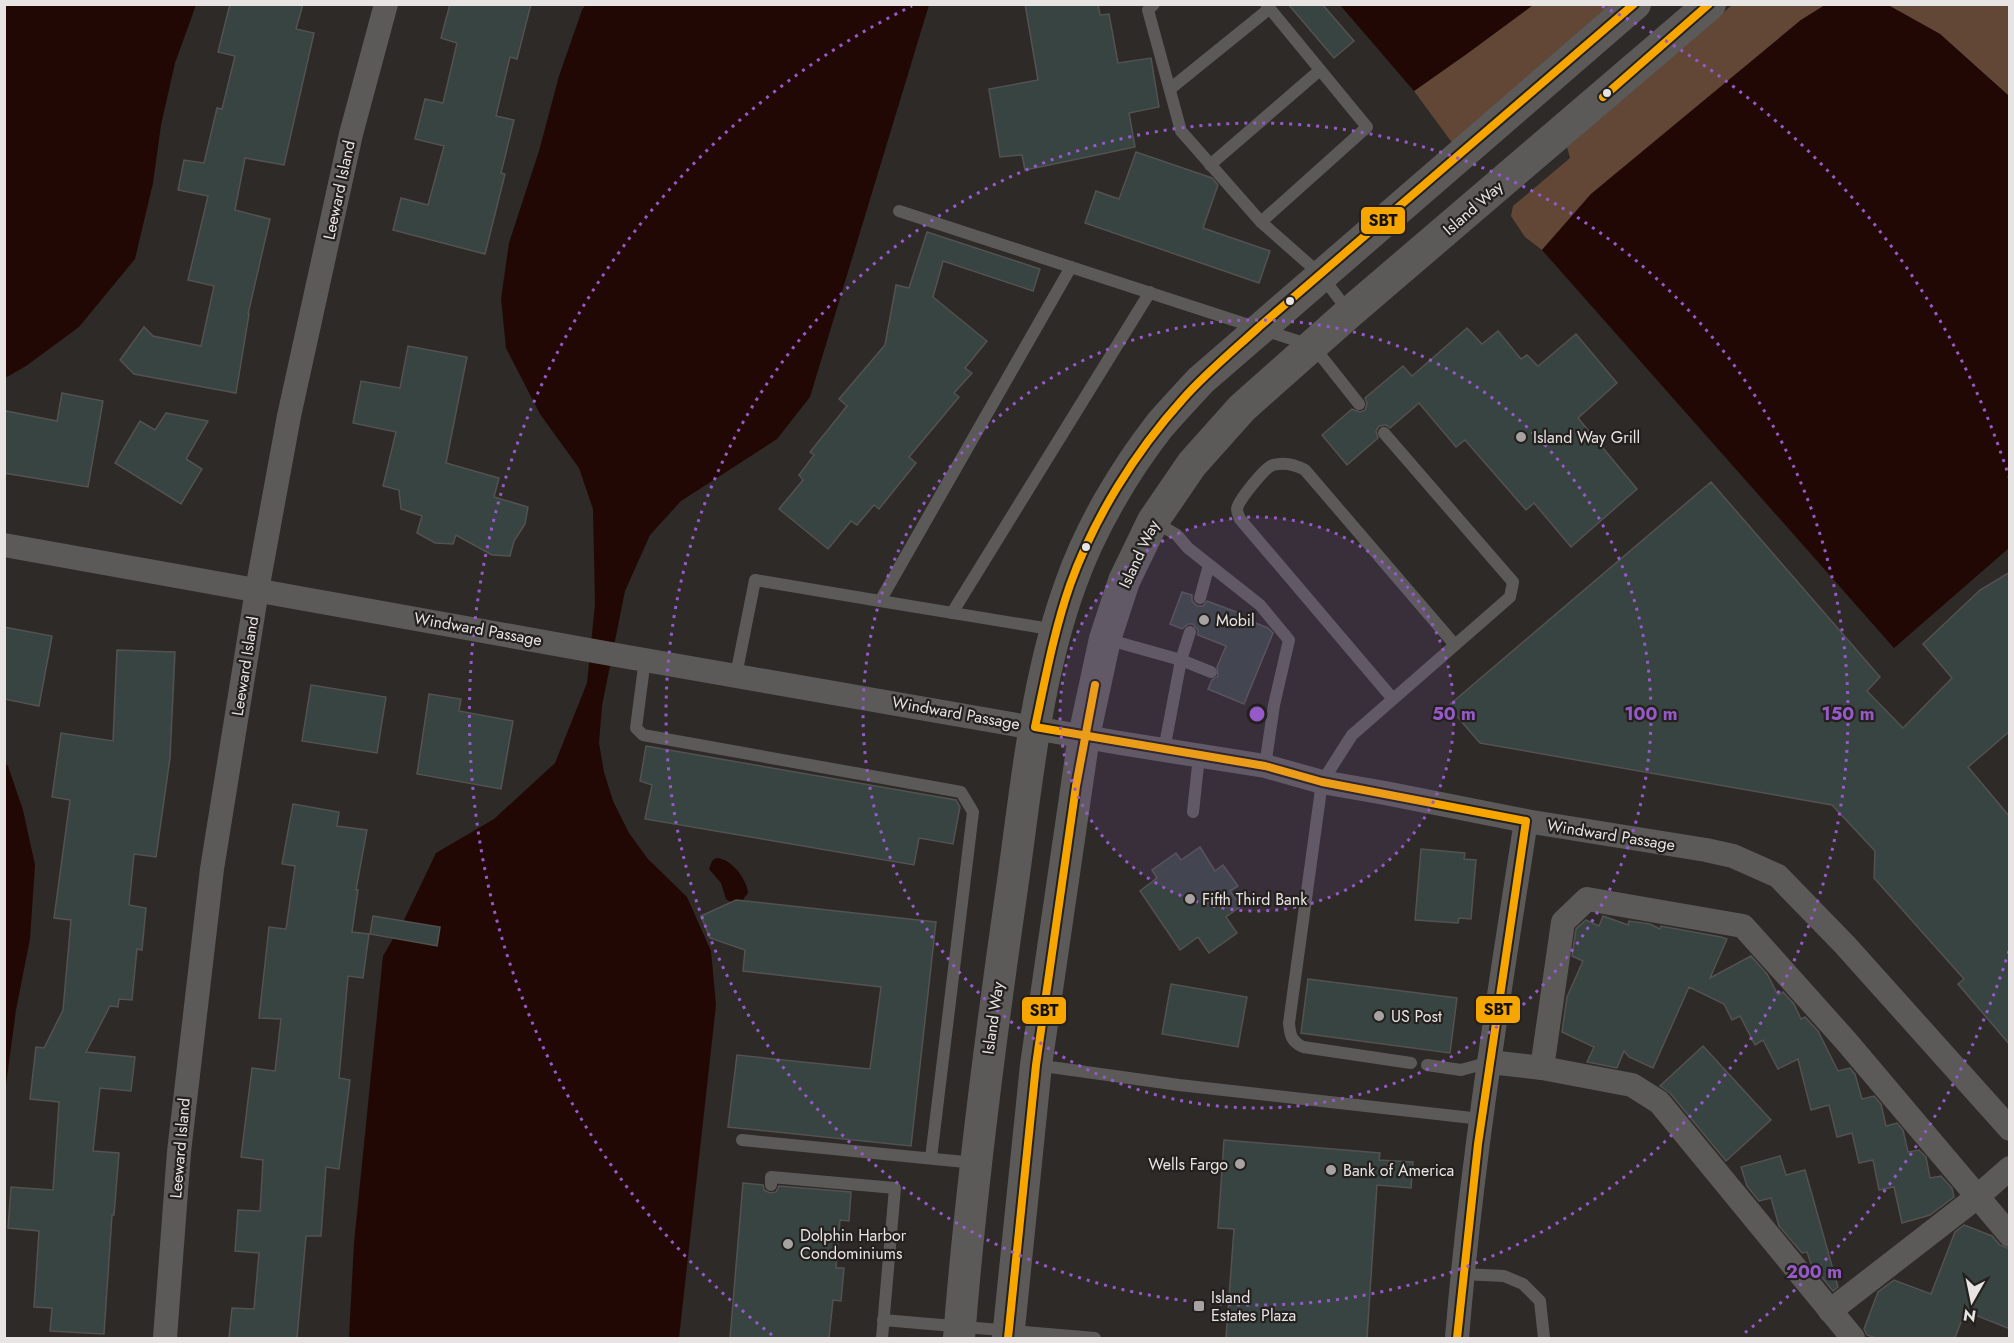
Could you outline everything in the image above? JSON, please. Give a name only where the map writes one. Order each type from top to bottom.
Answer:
[{"type":"street","name":"Leeward Island","points":[[165,1338],[179,1152],[212,869],[257,590],[289,416],[351,134],[386,4]]},
{"type":"street","name":"Island Way","points":[[959,1332],[988,1056],[1035,727],[1057,630],[1071,584],[1088,542],[1124,477],[1160,426],[1201,380],[1259,327],[1635,4]]},
{"type":"street","name":"Island Way","points":[[1008,1335],[1036,1065],[1084,736],[1105,639],[1124,581],[1153,521],[1192,464],[1242,408],[1710,4]]},
{"type":"street","name":"Windward Passage","points":[[4,545],[581,648],[1265,766],[1322,782],[1526,821],[1733,856],[1779,876],[1845,945],[2010,1129]]},
{"type":"street","points":[[1457,1338],[1462,1274],[1481,1119],[1526,821]]},
{"type":"street","points":[[1542,1068],[1563,922],[1587,899],[1743,926],[1846,1041],[2010,1235]]},
{"type":"street","points":[[1490,1062],[1542,1068],[1632,1085],[1659,1102],[1853,1338]]},
{"type":"street","points":[[1830,1311],[1977,1197],[2010,1168]]},
{"type":"lane","points":[[1154,4],[1148,10],[1181,131],[1261,222],[1321,275],[1349,314]]},
{"type":"lane","points":[[1170,89],[1267,7],[1367,127],[1261,222]]},
{"type":"lane","points":[[1210,165],[1320,70]]},
{"type":"lane","points":[[899,211],[1313,346],[1359,404]]},
{"type":"lane","points":[[880,601],[1071,267]]},
{"type":"lane","points":[[952,613],[1150,292]]},
{"type":"lane","points":[[1384,433],[1513,582],[1510,597],[1352,735],[1322,782],[1291,1012],[1290,1035],[1294,1042],[1303,1047],[1412,1063]]},
{"type":"lane","points":[[1393,699],[1240,519],[1237,510],[1240,502],[1265,469],[1272,465],[1296,465],[1305,470],[1455,645]]},
{"type":"lane","points":[[1153,521],[1177,534],[1188,548],[1260,605],[1289,640],[1274,705],[1265,766]]},
{"type":"lane","points":[[1200,598],[1209,565]]},
{"type":"lane","points":[[736,675],[755,579],[1057,630]]},
{"type":"lane","points":[[1164,750],[1181,660],[1190,632]]},
{"type":"lane","points":[[1105,639],[1181,660],[1211,672]]},
{"type":"lane","points":[[633,657],[636,728],[643,735],[961,792],[969,802],[973,812],[931,1158]]},
{"type":"lane","points":[[1193,812],[1199,756]]},
{"type":"lane","points":[[1427,1065],[1461,1070],[1490,1062]]},
{"type":"lane","points":[[1036,1065],[1190,1086],[1481,1119]]},
{"type":"lane","points":[[742,1140],[977,1163]]},
{"type":"lane","points":[[771,1185],[771,1178],[895,1188],[882,1338]]},
{"type":"lane","points":[[1462,1274],[1504,1276],[1523,1284],[1540,1301],[1544,1338]]},
{"type":"lane","points":[[883,1320],[959,1332],[1095,1338]]},
{"type":"shaded area","points":[[5,4],[196,5],[175,63],[161,125],[153,183],[135,259],[79,327],[26,366],[5,378]]},
{"type":"shaded area","points":[[586,4],[929,5],[810,397],[777,439],[681,501],[650,535],[625,591],[602,706],[599,743],[604,772],[613,801],[629,833],[648,859],[687,897],[711,951],[716,1005],[679,1338],[349,1338],[354,1243],[383,956],[404,920],[436,853],[494,819],[555,763],[587,683],[595,604],[593,509],[579,468],[540,414],[506,348],[501,299],[509,243],[539,151],[559,76]]},
{"type":"shaded area","points":[[1340,5],[1533,5],[1414,91]]},
{"type":"shaded area","points":[[1533,5],[1616,5],[1453,144],[1414,91]]},
{"type":"shaded area","points":[[1732,5],[1825,5],[1801,20],[1591,194],[1542,250],[1525,237],[1511,216],[1513,206],[1570,158],[1567,147]]},
{"type":"shaded area","points":[[1825,5],[1888,5],[1940,34],[2009,96],[2009,548],[1894,648],[1542,250],[1591,194],[1801,20]]},
{"type":"shaded area","points":[[1888,5],[2009,5],[2009,96],[1940,34]]},
{"type":"shaded area","points":[[5,763],[23,810],[35,865],[30,939],[16,1010],[5,1092]]},
{"type":"shaded area","points":[[716,858],[732,865],[745,882],[748,893],[742,901],[731,902],[726,899],[721,883],[709,869]]},
{"type":"building","points":[[230,4],[303,4],[296,29],[314,33],[284,165],[245,158],[235,210],[270,219],[248,314],[236,393],[134,374],[120,360],[144,327],[153,336],[201,346],[214,286],[188,280],[208,196],[178,190],[184,160],[204,163],[217,108],[222,109],[235,56],[218,52]]},
{"type":"building","points":[[450,4],[531,4],[517,59],[510,57],[496,116],[514,120],[501,173],[505,174],[485,254],[393,230],[401,198],[428,205],[444,146],[415,139],[425,99],[443,103],[457,43],[441,38]]},
{"type":"building","points":[[1025,4],[1098,4],[1100,15],[1109,14],[1118,63],[1151,58],[1159,107],[1129,113],[1135,147],[1025,170],[1022,155],[1000,157],[989,89],[1038,80]]},
{"type":"building","points":[[1288,4],[1322,4],[1354,41],[1334,58]]},
{"type":"building","points":[[1136,152],[1212,178],[1218,185],[1203,228],[1270,251],[1259,283],[1085,223],[1096,191],[1119,199]]},
{"type":"building","points":[[927,232],[1040,269],[1033,291],[943,261],[933,297],[987,341],[965,368],[972,373],[954,393],[959,397],[909,457],[916,463],[879,509],[874,505],[857,525],[851,521],[828,549],[779,509],[803,480],[799,475],[814,455],[810,452],[847,406],[839,399],[885,345],[896,285],[909,288]]},
{"type":"building","name":"Island Way Grill","points":[[1467,328],[1482,344],[1498,331],[1521,359],[1527,355],[1538,366],[1576,334],[1617,383],[1578,418],[1637,489],[1571,547],[1534,503],[1526,510],[1465,440],[1456,447],[1419,403],[1390,428],[1386,425],[1379,426],[1376,431],[1378,438],[1347,465],[1322,435],[1352,409],[1360,412],[1365,410],[1367,403],[1365,398],[1403,366],[1412,376]]},
{"type":"building","points":[[408,346],[467,357],[446,463],[499,478],[494,497],[528,507],[525,524],[514,541],[510,556],[492,555],[456,535],[453,544],[435,543],[417,533],[422,516],[401,509],[399,490],[383,486],[396,432],[353,423],[361,381],[400,388]]},
{"type":"building","points":[[62,393],[103,401],[88,487],[4,473],[6,411],[57,421]]},
{"type":"building","points":[[166,413],[208,421],[186,459],[202,469],[181,504],[115,463],[140,421],[155,430]]},
{"type":"building","points":[[1711,482],[1880,677],[1867,691],[1903,728],[1952,678],[1923,644],[1980,590],[2010,572],[2010,731],[1968,767],[2010,817],[2010,1045],[1958,984],[1964,979],[1874,878],[1875,851],[1832,805],[1480,743],[1448,706]]},
{"type":"building","points":[[1182,592],[1192,595],[1192,601],[1197,606],[1203,606],[1207,601],[1239,613],[1238,616],[1268,628],[1273,633],[1244,704],[1208,689],[1212,680],[1218,676],[1217,667],[1226,646],[1198,635],[1198,630],[1193,624],[1188,624],[1182,629],[1170,624]]},
{"type":"building","points":[[4,627],[52,636],[39,706],[4,699]]},
{"type":"building","points":[[117,650],[175,652],[170,758],[156,857],[134,854],[129,905],[146,908],[142,950],[137,949],[132,1000],[119,999],[118,1007],[110,1006],[86,1052],[135,1057],[131,1091],[100,1088],[93,1151],[119,1153],[114,1215],[112,1215],[104,1334],[50,1331],[52,1308],[34,1307],[39,1231],[8,1228],[11,1187],[53,1190],[59,1102],[30,1099],[36,1047],[44,1048],[63,1010],[71,920],[54,918],[70,800],[52,797],[61,733],[113,741]]},
{"type":"building","points":[[311,685],[386,697],[377,753],[302,741]]},
{"type":"building","points":[[429,694],[461,699],[459,711],[513,721],[501,789],[417,774]]},
{"type":"building","points":[[646,746],[956,800],[960,807],[953,844],[919,838],[914,865],[645,819],[652,785],[640,781]]},
{"type":"building","points":[[293,804],[339,812],[337,826],[367,830],[356,890],[358,890],[352,932],[369,934],[363,978],[348,976],[339,1078],[350,1080],[339,1169],[326,1167],[321,1236],[306,1236],[297,1338],[229,1338],[232,1308],[254,1309],[259,1253],[235,1251],[238,1210],[260,1211],[263,1160],[241,1157],[252,1068],[275,1071],[281,1019],[259,1018],[269,927],[286,929],[295,866],[282,864]]},
{"type":"building","name":"Fifth Third Bank","points":[[1200,847],[1215,871],[1223,865],[1238,886],[1230,891],[1241,906],[1226,917],[1237,933],[1209,953],[1198,937],[1180,950],[1140,891],[1157,878],[1152,870],[1176,853],[1181,860]]},
{"type":"building","points":[[1421,849],[1465,853],[1464,859],[1476,860],[1471,919],[1459,918],[1458,923],[1415,920]]},
{"type":"building","points":[[736,900],[936,922],[911,1146],[728,1127],[737,1055],[870,1069],[881,987],[743,971],[745,950],[710,938],[701,916]]},
{"type":"building","points":[[373,916],[440,927],[437,946],[370,934]]},
{"type":"building","points":[[1603,916],[1628,925],[1629,921],[1650,924],[1660,929],[1661,926],[1727,939],[1710,978],[1751,956],[1767,974],[1778,995],[1783,992],[1794,1004],[1801,1019],[1805,1017],[1818,1031],[1838,1071],[1850,1068],[1855,1074],[1862,1099],[1874,1096],[1881,1104],[1886,1126],[1897,1123],[1903,1130],[1908,1152],[1919,1150],[1926,1157],[1930,1178],[1941,1176],[1952,1188],[1954,1197],[1930,1215],[1902,1223],[1894,1187],[1879,1190],[1873,1160],[1859,1163],[1852,1133],[1837,1137],[1829,1105],[1811,1110],[1798,1059],[1778,1069],[1763,1040],[1755,1045],[1740,1016],[1732,1020],[1724,1004],[1689,987],[1653,1068],[1629,1057],[1624,1051],[1617,1068],[1587,1062],[1594,1047],[1562,1032],[1567,997],[1583,961],[1572,956],[1576,929],[1586,920],[1599,926]]},
{"type":"building","name":"US Post","points":[[1308,979],[1457,998],[1450,1053],[1301,1033]]},
{"type":"building","points":[[1171,984],[1247,997],[1238,1047],[1162,1034]]},
{"type":"building","points":[[1703,1046],[1771,1120],[1726,1161],[1670,1093],[1660,1086]]},
{"type":"building","points":[[1224,1140],[1380,1153],[1379,1160],[1413,1162],[1411,1188],[1377,1185],[1367,1338],[1226,1338],[1234,1229],[1218,1228]]},
{"type":"building","points":[[1780,1156],[1786,1175],[1805,1170],[1838,1287],[1833,1291],[1811,1264],[1807,1252],[1802,1253],[1779,1226],[1771,1198],[1759,1201],[1747,1186],[1741,1167]]},
{"type":"building","name":"Dolphin Harbor Condominiums","points":[[743,1183],[763,1185],[764,1190],[770,1193],[776,1192],[779,1186],[851,1192],[849,1221],[840,1220],[836,1268],[844,1268],[841,1301],[833,1300],[829,1338],[730,1338]]},
{"type":"building","points":[[1964,1225],[1992,1236],[2000,1245],[2010,1249],[2010,1329],[1965,1311],[1955,1338],[1876,1338],[1867,1335],[1864,1329],[1878,1292],[1894,1280],[1931,1294],[1955,1232]]},
{"type":"transit line","name":"SBT","points":[[1457,1338],[1478,1144],[1526,821],[1322,782],[1265,766],[1035,727],[1059,620],[1080,560],[1091,535],[1132,463],[1165,419],[1201,380],[1259,327],[1634,4]]},
{"type":"transit line","name":"SBT","points":[[1603,97],[1709,4]]},
{"type":"transit line","name":"SBT","points":[[1008,1338],[1036,1065],[1076,786],[1095,685]]},
{"type":"place","name":"Island Way Grill","points":[[1521,437]]},
{"type":"place","name":"Mobil","points":[[1204,620]]},
{"type":"place","name":"Fifth Third Bank","points":[[1190,899]]},
{"type":"place","name":"US Post","points":[[1379,1016]]},
{"type":"place","name":"Wells Fargo","points":[[1240,1164]]},
{"type":"place","name":"Bank of America","points":[[1331,1170]]},
{"type":"place","name":"Dolphin Harbor Condominiums","points":[[788,1244]]},
{"type":"place","name":"Island Estates Plaza","points":[[1199,1306]]}]
